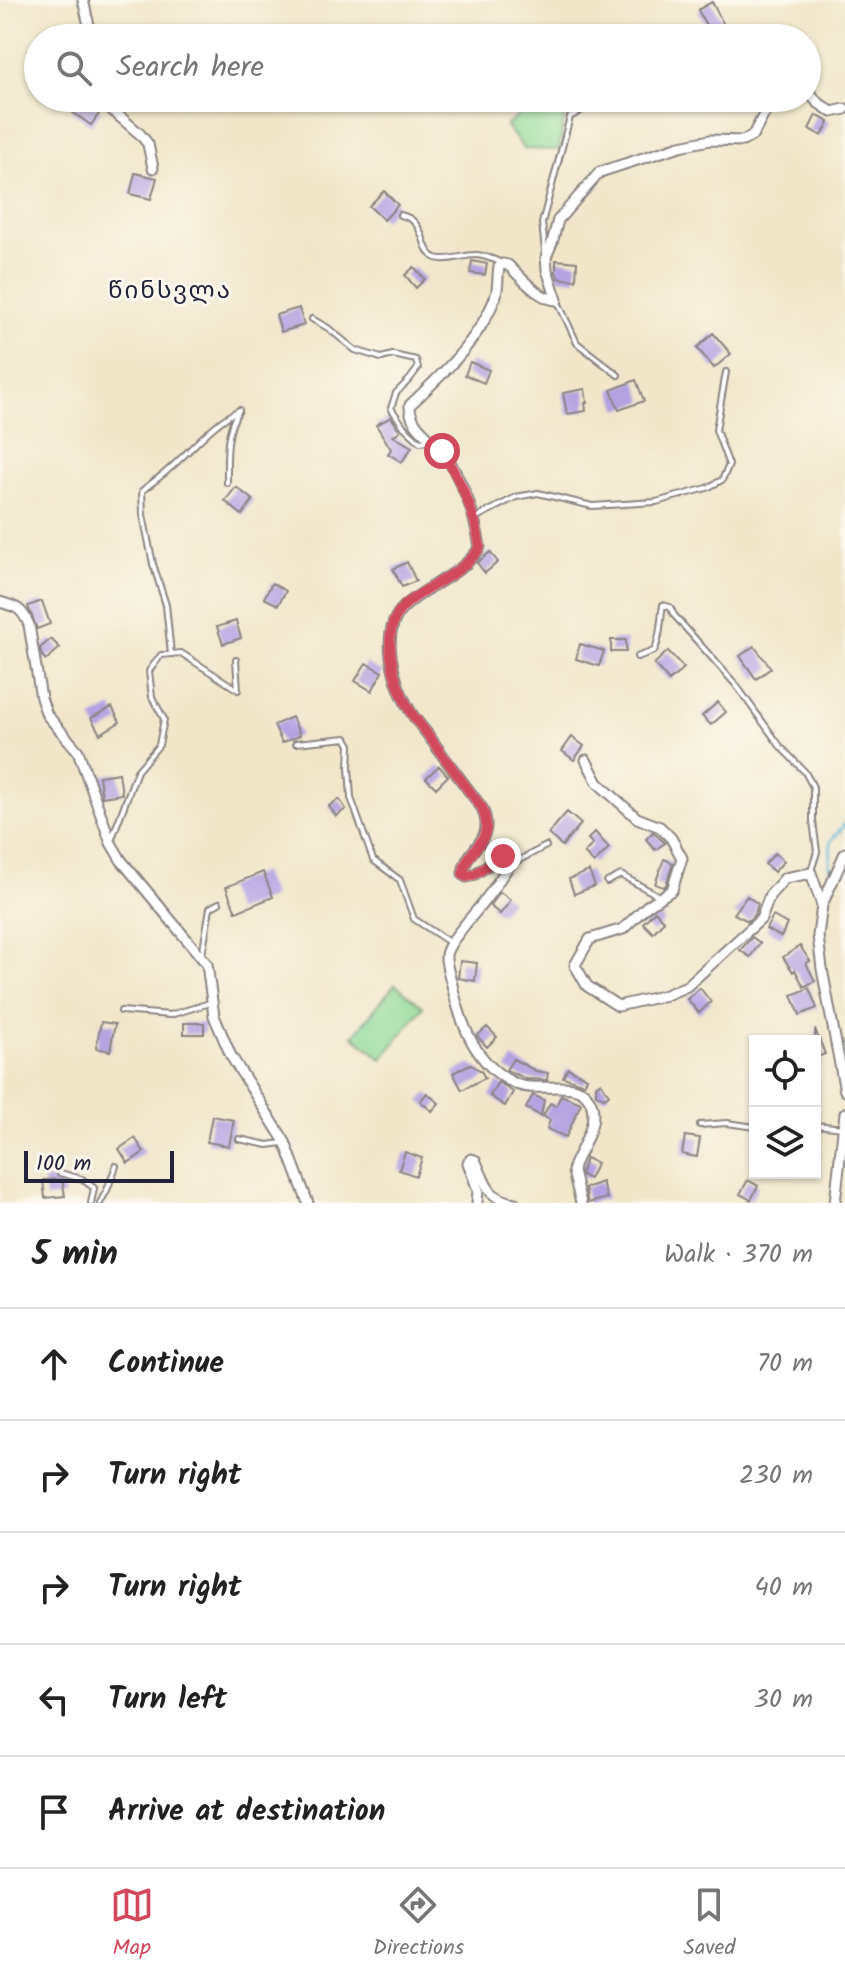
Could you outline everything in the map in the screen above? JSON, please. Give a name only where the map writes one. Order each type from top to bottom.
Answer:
[{"type":"street","points":[[83,0],[89,24]]},
{"type":"street","points":[[821,105],[832,112],[845,109]]},
{"type":"street","points":[[114,112],[148,144],[153,168]]},
{"type":"street","points":[[581,1203],[573,1172],[593,1122],[592,1106],[586,1094],[574,1087],[538,1089],[517,1085],[481,1059],[457,1007],[446,956],[451,944],[510,865],[503,856],[470,877],[463,874],[483,838],[487,819],[409,709],[391,666],[391,634],[397,614],[463,568],[480,547],[475,518],[459,478],[442,451],[420,429],[410,414],[410,405],[465,347],[485,318],[496,296],[499,267],[503,264],[540,294],[557,300],[546,257],[558,220],[600,172],[680,146],[710,140],[743,141],[753,135],[765,112]]},
{"type":"street","points":[[0,602],[19,608],[24,614],[29,625],[41,698],[47,715],[78,751],[111,843],[121,860],[207,964],[214,1016],[231,1056],[285,1142],[308,1203]]},
{"type":"street","points":[[586,760],[598,783],[637,818],[660,827],[671,838],[682,858],[672,890],[647,906],[623,929],[590,939],[575,965],[587,986],[618,1006],[666,995],[687,986],[761,919],[770,895],[785,878],[811,873],[822,905]]},
{"type":"street","points":[[845,853],[822,905],[818,936],[845,1091]]},
{"type":"street","points":[[835,1203],[845,1113]]},
{"type":"street","points":[[477,1203],[478,1190],[468,1163],[471,1159],[475,1160],[492,1194],[498,1200],[515,1203]]},
{"type":"lane","points":[[546,257],[542,223],[570,117],[579,112]]},
{"type":"lane","points":[[400,215],[410,217],[416,224],[431,256],[438,259],[487,256],[503,264]]},
{"type":"lane","points":[[557,300],[577,343],[618,375]]},
{"type":"lane","points":[[312,319],[355,350],[381,358],[393,355],[416,360],[418,368],[396,393],[391,408],[404,427],[420,442],[432,441]]},
{"type":"lane","points":[[475,518],[516,497],[538,493],[592,506],[656,502],[707,488],[722,480],[729,465],[716,430],[726,372]]},
{"type":"lane","points":[[171,654],[166,605],[153,564],[143,515],[142,491],[198,440],[239,410],[226,447],[227,483]]},
{"type":"lane","points":[[637,657],[654,651],[659,641],[663,605],[670,607],[736,685],[780,746],[805,772],[813,787],[817,852],[811,873]]},
{"type":"lane","points":[[111,843],[137,771],[159,745],[164,719],[152,697],[149,671],[161,655],[181,653],[238,690],[236,660]]},
{"type":"lane","points":[[296,743],[346,738],[350,745],[351,798],[373,860],[400,880],[414,919],[451,944]]},
{"type":"lane","points":[[510,865],[546,846]]},
{"type":"lane","points":[[607,882],[621,875],[661,897]]},
{"type":"lane","points":[[201,957],[210,908],[219,903]]},
{"type":"lane","points":[[121,1011],[170,1015],[212,1002]]},
{"type":"lane","points":[[700,1125],[727,1123],[749,1126]]},
{"type":"lane","points":[[821,1126],[844,1128]]},
{"type":"lane","points":[[239,1139],[268,1145],[285,1142]]},
{"type":"lane","points":[[100,1203],[116,1166]]},
{"type":"lane","points":[[60,1173],[82,1179],[94,1188],[91,1203]]},
{"type":"green space","points":[[522,112],[565,112],[559,150],[524,149],[506,126]]},
{"type":"green space","points":[[395,984],[423,1007],[382,1059],[353,1036]]},
{"type":"building","points":[[712,2],[723,24],[705,24],[698,10]]},
{"type":"building","points":[[72,112],[100,112],[91,125]]},
{"type":"building","points":[[816,115],[829,122],[822,136],[809,129]]},
{"type":"building","points":[[135,173],[157,178],[151,199],[130,194]]},
{"type":"building","points":[[384,191],[398,205],[384,220],[369,206]]},
{"type":"building","points":[[556,260],[577,262],[576,280],[558,278]]},
{"type":"building","points":[[472,261],[487,264],[485,275],[470,273]]},
{"type":"building","points":[[414,267],[425,279],[416,288],[405,275]]},
{"type":"building","points":[[299,308],[304,325],[281,332],[276,315]]},
{"type":"building","points":[[713,333],[731,354],[714,368],[697,348]]},
{"type":"building","points":[[470,362],[489,370],[484,383],[465,375]]},
{"type":"building","points":[[636,380],[644,401],[619,410],[611,390]]},
{"type":"building","points":[[585,389],[586,411],[567,414],[563,393]]},
{"type":"building","points":[[391,417],[400,431],[393,436],[412,447],[402,462],[388,454],[391,449],[376,425]]},
{"type":"building","points":[[236,487],[253,500],[242,515],[225,501]]},
{"type":"building","points":[[490,552],[498,562],[485,573],[477,563]]},
{"type":"building","points":[[407,562],[416,581],[402,587],[393,569]]},
{"type":"building","points":[[272,583],[286,591],[278,605],[264,598]]},
{"type":"building","points":[[42,601],[50,624],[37,629],[28,606]]},
{"type":"building","points":[[236,621],[241,638],[223,644],[217,627]]},
{"type":"building","points":[[51,639],[60,648],[46,660],[40,648]]},
{"type":"building","points":[[611,640],[626,640],[626,652],[611,652]]},
{"type":"building","points":[[580,644],[604,651],[599,666],[576,659]]},
{"type":"building","points":[[754,646],[771,668],[756,679],[740,656]]},
{"type":"building","points":[[668,651],[684,668],[669,681],[654,664]]},
{"type":"building","points":[[366,663],[382,672],[372,691],[355,681]]},
{"type":"building","points":[[718,702],[726,712],[711,725],[702,716]]},
{"type":"building","points":[[112,707],[120,722],[100,734],[91,718]]},
{"type":"building","points":[[292,717],[300,735],[282,743],[274,725]]},
{"type":"building","points":[[572,737],[584,746],[574,760],[562,751]]},
{"type":"building","points":[[439,766],[448,776],[436,788],[426,778]]},
{"type":"building","points":[[119,773],[122,794],[102,797],[99,776]]},
{"type":"building","points":[[339,799],[346,809],[336,816],[329,806]]},
{"type":"building","points":[[567,812],[581,824],[562,846],[548,834]]},
{"type":"building","points":[[595,832],[609,848],[594,863],[584,853],[593,844],[588,839]]},
{"type":"building","points":[[653,832],[665,843],[655,850],[646,839]]},
{"type":"building","points":[[775,853],[784,861],[774,872],[765,864]]},
{"type":"building","points":[[664,859],[673,863],[663,887],[655,884]]},
{"type":"building","points":[[589,871],[595,886],[574,894],[569,879]]},
{"type":"building","points":[[263,872],[273,897],[236,912],[226,887]]},
{"type":"building","points":[[500,892],[511,900],[500,914],[490,906]]},
{"type":"building","points":[[747,896],[758,904],[755,914],[748,921],[734,914]]},
{"type":"building","points":[[655,911],[664,921],[653,933],[643,923]]},
{"type":"building","points":[[773,916],[787,924],[781,937],[766,929]]},
{"type":"building","points":[[752,937],[760,943],[750,957],[740,950]]},
{"type":"building","points":[[800,946],[810,961],[806,963],[815,981],[804,987],[783,957]]},
{"type":"building","points":[[460,961],[477,963],[475,981],[458,978]]},
{"type":"building","points":[[700,988],[711,1002],[699,1013],[687,999]]},
{"type":"building","points":[[809,988],[817,1008],[800,1015],[792,995]]},
{"type":"building","points":[[101,1022],[115,1024],[110,1051],[96,1048]]},
{"type":"building","points":[[184,1023],[204,1023],[204,1034],[184,1034]]},
{"type":"building","points":[[487,1027],[497,1037],[487,1047],[477,1036]]},
{"type":"building","points":[[513,1059],[536,1071],[548,1073],[547,1080],[526,1079],[506,1070]]},
{"type":"building","points":[[470,1064],[485,1078],[462,1090],[453,1073]]},
{"type":"building","points":[[568,1068],[587,1078],[584,1084],[563,1077]]},
{"type":"building","points":[[498,1082],[513,1092],[505,1106],[490,1096]]},
{"type":"building","points":[[601,1082],[609,1095],[604,1098],[596,1094],[596,1086]]},
{"type":"building","points":[[427,1093],[439,1103],[432,1111],[420,1101]]},
{"type":"building","points":[[533,1095],[544,1100],[541,1116],[526,1108]]},
{"type":"building","points":[[561,1095],[581,1103],[566,1137],[547,1129],[550,1120],[543,1116],[550,1103],[556,1106]]},
{"type":"building","points":[[212,1116],[234,1120],[229,1146],[207,1142]]},
{"type":"building","points":[[685,1136],[700,1138],[697,1157],[682,1154]]},
{"type":"building","points":[[135,1138],[144,1152],[128,1163],[119,1149]]},
{"type":"building","points":[[405,1152],[422,1158],[416,1176],[399,1170]]},
{"type":"building","points":[[586,1158],[597,1163],[589,1179],[581,1175]]},
{"type":"building","points":[[62,1179],[65,1196],[45,1198],[43,1180]]},
{"type":"building","points":[[748,1180],[758,1186],[751,1200],[740,1194]]},
{"type":"building","points":[[602,1182],[607,1198],[588,1203],[585,1188]]},
{"type":"waterway","points":[[834,869],[830,866],[831,841],[845,824]]},
{"type":"district","name":"წინსვლა","points":[[170,291]]},
{"type":"route","points":[[442,451],[459,478],[475,518],[480,547],[463,568],[397,614],[391,634],[391,666],[409,709],[487,819],[483,838],[463,874],[470,877],[503,856]]}]
